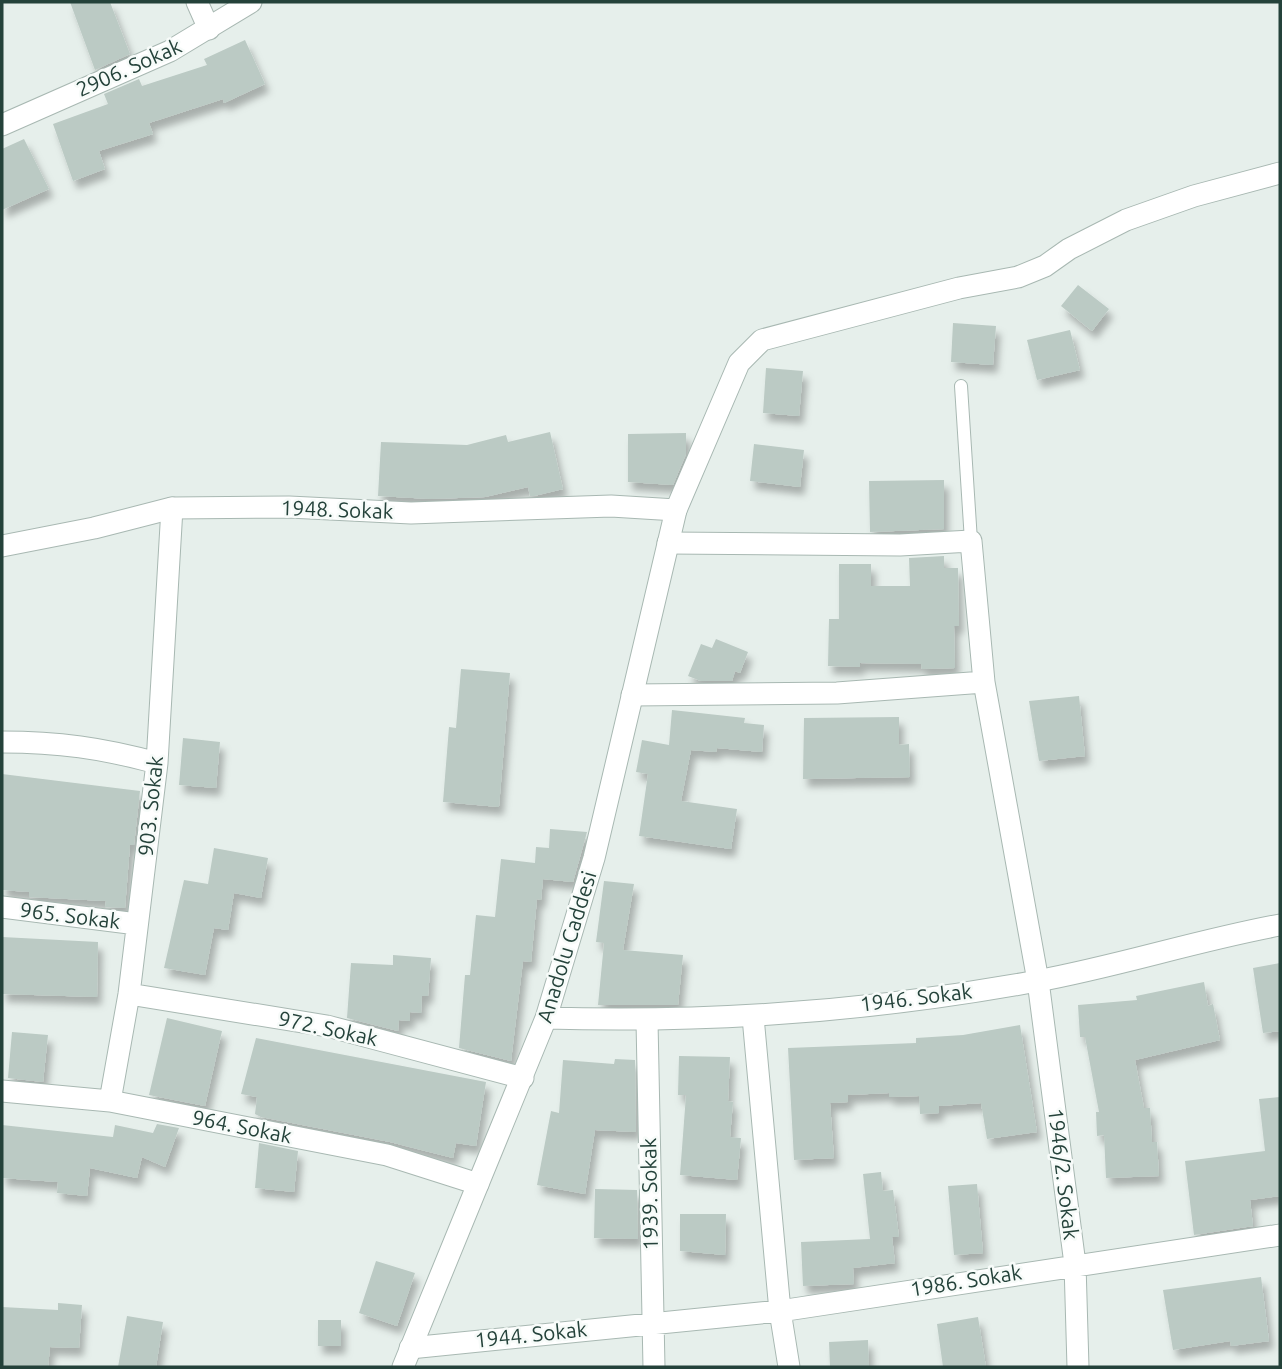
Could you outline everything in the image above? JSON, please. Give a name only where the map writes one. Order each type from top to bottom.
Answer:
[{"type":"street","points":[[197,2],[209,29]]},
{"type":"street","name":"2906. Sokak","points":[[2,125],[170,51],[251,2]]},
{"type":"street","name":"Anadolu Caddesi","points":[[407,1358],[546,1018],[594,858],[676,510],[743,356],[762,340],[1031,272],[1126,220],[1194,196],[1280,173]]},
{"type":"street","name":"1948. Sokak","points":[[2,546],[94,528],[172,508],[289,507],[411,513],[611,506],[676,510]]},
{"type":"street","name":"903. Sokak","points":[[110,1101],[129,994],[156,762],[172,508]]},
{"type":"street","points":[[668,544],[900,545],[971,541]]},
{"type":"street","name":"1946/2. Sokak","points":[[971,541],[984,682],[1038,981],[1075,1264],[1077,1367]]},
{"type":"street","points":[[632,695],[838,692],[984,682]]},
{"type":"street","points":[[2,742],[60,742],[156,762]]},
{"type":"street","name":"965. Sokak","points":[[2,907],[137,924]]},
{"type":"street","name":"1946. Sokak","points":[[546,1018],[647,1021],[753,1017],[1038,981],[1280,925]]},
{"type":"street","name":"972. Sokak","points":[[129,994],[327,1026],[523,1078]]},
{"type":"street","points":[[753,1017],[780,1311],[789,1367]]},
{"type":"street","name":"1939. Sokak","points":[[647,1021],[654,1367]]},
{"type":"street","name":"964. Sokak","points":[[2,1091],[110,1101],[387,1155],[478,1184]]},
{"type":"street","name":"1986. Sokak","points":[[652,1321],[780,1311],[1075,1264],[1280,1235]]},
{"type":"street","name":"1944. Sokak","points":[[407,1358],[652,1321]]},
{"type":"lane","points":[[961,386],[971,541]]},
{"type":"building","points":[[70,2],[110,2],[130,54],[95,70]]},
{"type":"building","points":[[245,40],[265,84],[224,103],[223,99],[149,123],[153,134],[99,151],[105,169],[73,181],[53,124],[108,104],[104,94],[139,79],[142,86],[207,65],[204,59]]},
{"type":"building","points":[[24,139],[49,189],[2,210],[2,149]]},
{"type":"building","points":[[1078,285],[1109,309],[1092,331],[1061,306]]},
{"type":"building","points":[[953,323],[996,326],[993,365],[951,362]]},
{"type":"building","points":[[1070,330],[1080,370],[1037,380],[1027,340]]},
{"type":"building","points":[[766,368],[803,371],[799,416],[763,413]]},
{"type":"building","points":[[550,432],[563,489],[534,496],[530,496],[528,487],[485,497],[431,499],[378,496],[381,442],[467,445],[506,435],[508,442]]},
{"type":"building","points":[[686,433],[686,454],[673,485],[628,482],[628,434]]},
{"type":"building","points":[[754,444],[804,450],[800,487],[750,481]]},
{"type":"building","points":[[944,480],[944,529],[870,532],[869,481]]},
{"type":"building","points":[[944,556],[944,568],[958,568],[959,626],[954,626],[955,668],[922,669],[921,664],[860,663],[860,667],[828,666],[829,619],[839,619],[839,564],[871,564],[871,586],[910,586],[909,558]]},
{"type":"building","points":[[716,639],[748,652],[740,673],[735,671],[732,681],[701,681],[688,676],[701,644],[712,648]]},
{"type":"building","points":[[461,669],[510,673],[499,807],[443,802],[449,727],[456,728]]},
{"type":"building","points":[[1079,696],[1085,756],[1039,761],[1029,701]]},
{"type":"building","points":[[672,710],[745,718],[744,723],[764,725],[762,752],[717,748],[716,752],[691,750],[681,801],[737,809],[731,849],[639,836],[648,774],[636,772],[642,740],[669,745]]},
{"type":"building","points":[[899,717],[899,745],[909,744],[910,777],[803,779],[804,718]]},
{"type":"building","points":[[183,738],[220,742],[216,788],[179,785]]},
{"type":"building","points":[[2,774],[140,791],[134,845],[130,845],[125,908],[105,907],[106,901],[29,897],[29,892],[2,890]]},
{"type":"building","points":[[550,829],[587,832],[573,882],[543,879],[541,900],[537,899],[531,962],[523,961],[511,1061],[459,1048],[465,975],[470,975],[476,915],[495,917],[501,859],[535,863],[536,847],[549,848]]},
{"type":"building","points":[[214,848],[268,858],[261,898],[234,893],[228,930],[214,928],[205,975],[164,968],[184,880],[208,884]]},
{"type":"building","points":[[604,881],[634,884],[623,950],[683,955],[678,1005],[598,1005],[604,943],[596,942]]},
{"type":"building","points":[[2,937],[98,942],[97,997],[2,994]]},
{"type":"building","points":[[393,955],[431,958],[428,996],[422,996],[421,1013],[410,1012],[410,1021],[399,1020],[398,1031],[347,1018],[351,963],[393,965]]},
{"type":"building","points":[[1280,963],[1280,1031],[1263,1033],[1253,968]]},
{"type":"building","points":[[1204,982],[1208,1006],[1213,1004],[1220,1040],[1135,1060],[1144,1108],[1150,1108],[1152,1142],[1157,1142],[1159,1176],[1106,1178],[1104,1135],[1097,1136],[1096,1112],[1099,1112],[1085,1037],[1080,1037],[1078,1005],[1137,1000],[1136,996]]},
{"type":"building","points":[[167,1018],[222,1031],[205,1106],[149,1095]]},
{"type":"building","points":[[1020,1025],[1037,1132],[987,1139],[981,1103],[939,1106],[939,1113],[920,1114],[919,1096],[889,1097],[889,1093],[848,1095],[848,1102],[830,1103],[834,1158],[794,1160],[788,1048],[916,1043],[916,1038],[963,1035]]},
{"type":"building","points":[[12,1032],[48,1035],[43,1082],[8,1078]]},
{"type":"building","points":[[256,1038],[486,1082],[476,1146],[456,1143],[453,1158],[390,1142],[261,1117],[255,1114],[257,1097],[241,1094]]},
{"type":"building","points":[[679,1056],[730,1057],[728,1101],[733,1102],[730,1137],[741,1138],[737,1180],[680,1175],[686,1095],[678,1095]]},
{"type":"building","points":[[615,1059],[635,1060],[636,1132],[595,1130],[585,1194],[537,1185],[551,1111],[559,1113],[563,1060],[614,1064]]},
{"type":"building","points":[[1280,1097],[1280,1196],[1250,1200],[1253,1226],[1194,1235],[1185,1161],[1265,1151],[1259,1099]]},
{"type":"building","points":[[157,1124],[179,1128],[165,1167],[142,1157],[137,1178],[90,1168],[87,1196],[57,1193],[58,1182],[2,1178],[2,1125],[113,1137],[115,1125],[153,1133]]},
{"type":"building","points":[[259,1143],[298,1151],[294,1192],[255,1188]]},
{"type":"building","points":[[881,1172],[883,1191],[893,1190],[899,1237],[892,1237],[895,1263],[853,1268],[854,1284],[803,1286],[801,1242],[870,1239],[863,1174]]},
{"type":"building","points":[[977,1184],[983,1253],[954,1255],[948,1186]]},
{"type":"building","points":[[595,1189],[637,1190],[638,1239],[594,1238]]},
{"type":"building","points":[[680,1214],[726,1214],[725,1255],[680,1251]]},
{"type":"building","points":[[376,1261],[415,1273],[397,1326],[359,1313]]},
{"type":"building","points":[[1261,1277],[1269,1341],[1231,1346],[1230,1341],[1173,1350],[1163,1290]]},
{"type":"building","points":[[58,1303],[82,1305],[79,1348],[50,1347],[48,1367],[2,1367],[2,1307],[58,1310]]},
{"type":"building","points":[[127,1316],[163,1322],[156,1367],[118,1367]]},
{"type":"building","points":[[978,1317],[986,1367],[943,1367],[937,1324]]},
{"type":"building","points":[[318,1320],[341,1320],[341,1346],[318,1346]]},
{"type":"building","points":[[868,1340],[869,1367],[830,1367],[829,1342]]}]
